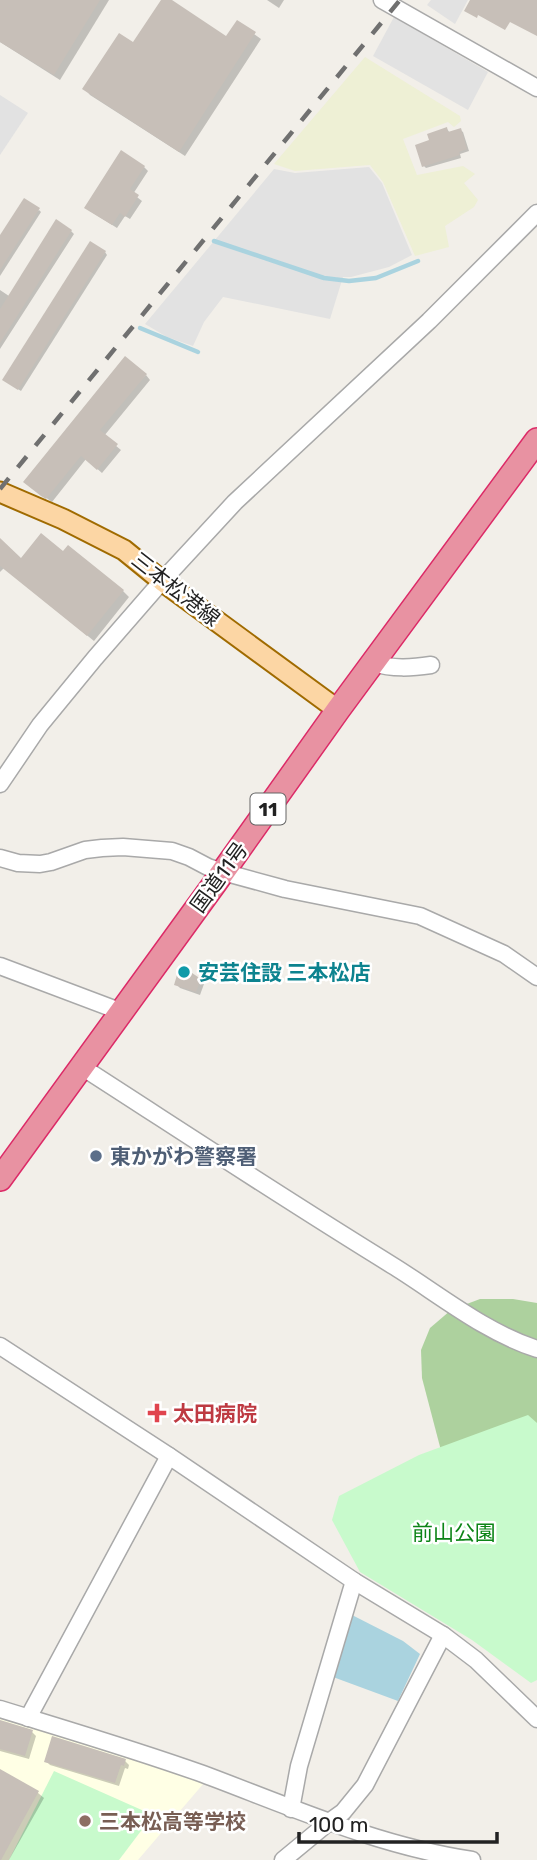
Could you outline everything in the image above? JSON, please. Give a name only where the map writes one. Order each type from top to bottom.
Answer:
[{"type":"highway","name":"国道11号","points":[[0,1180],[338,710],[535,449]]},
{"type":"main road","name":"三本松港線","points":[[0,492],[124,550],[338,710]]},
{"type":"street","points":[[382,0],[537,88]]},
{"type":"street","points":[[0,784],[40,725],[162,581],[235,502],[429,321],[537,213]]},
{"type":"street","points":[[373,663],[404,668],[431,665]]},
{"type":"street","points":[[0,858],[18,863],[40,864],[85,850],[123,847],[172,852],[223,872],[285,889],[420,916],[504,954],[537,977]]},
{"type":"street","points":[[0,966],[122,1012]]},
{"type":"street","points":[[82,1067],[481,1322],[537,1349]]},
{"type":"street","points":[[0,1346],[354,1581],[443,1634],[476,1660],[537,1719]]},
{"type":"street","points":[[28,1718],[169,1456]]},
{"type":"street","points":[[291,1809],[299,1766],[354,1581]]},
{"type":"street","points":[[283,1860],[343,1812],[365,1785],[443,1634]]},
{"type":"street","points":[[0,1709],[165,1760],[328,1822],[401,1845],[469,1860]]},
{"type":"shaded area","points":[[431,0],[468,0],[455,24],[427,5]]},
{"type":"shaded area","points":[[394,17],[488,72],[468,110],[373,56]]},
{"type":"shaded area","points":[[365,57],[460,116],[461,121],[454,127],[448,122],[403,139],[417,175],[463,166],[475,174],[464,183],[478,200],[474,207],[445,226],[449,247],[415,256],[383,182],[370,165],[295,171],[274,164]]},
{"type":"shaded area","points":[[0,95],[28,113],[0,155]]},
{"type":"shaded area","points":[[369,167],[382,183],[412,255],[389,267],[343,277],[330,319],[223,297],[204,322],[193,346],[167,337],[145,324],[274,169],[295,173]]},
{"type":"shaded area","name":"三本松高等学校","points":[[0,1717],[138,1758],[204,1783],[138,1860],[0,1860]]},
{"type":"green space","points":[[480,1299],[513,1299],[537,1303],[537,1635],[444,1462],[422,1378],[421,1350],[430,1328],[451,1310]]},
{"type":"green space","name":"前山公園","points":[[528,1415],[537,1423],[537,1680],[531,1683],[472,1640],[360,1572],[332,1520],[339,1496],[419,1455]]},
{"type":"green space","points":[[54,1771],[153,1815],[119,1860],[9,1860]]},
{"type":"water","points":[[352,1615],[403,1641],[420,1654],[398,1701],[333,1677]]},
{"type":"building","points":[[0,0],[100,0],[54,75],[0,42]]},
{"type":"building","points":[[161,0],[172,0],[226,36],[237,20],[256,32],[179,152],[82,89],[119,33],[133,42]]},
{"type":"building","points":[[470,0],[537,0],[537,36],[510,22],[505,30],[478,15],[477,18],[464,11]]},
{"type":"building","points":[[447,127],[448,132],[461,128],[467,149],[459,152],[460,155],[422,167],[415,145],[429,140],[427,134]]},
{"type":"building","points":[[121,150],[145,166],[130,189],[139,195],[125,217],[120,213],[112,225],[84,208]]},
{"type":"building","points":[[24,198],[40,208],[0,270],[0,235]]},
{"type":"building","points":[[56,219],[72,230],[0,343],[0,309]]},
{"type":"building","points":[[90,241],[106,251],[18,390],[2,380]]},
{"type":"building","points":[[125,356],[147,374],[100,430],[118,444],[97,470],[81,456],[46,499],[23,482]]},
{"type":"building","points":[[41,533],[63,551],[68,545],[124,590],[87,636],[0,566],[0,538],[21,558]]},
{"type":"building","name":"安芸住設 三本松店","points":[[180,965],[201,979],[196,992],[174,985]]},
{"type":"building","points":[[0,1720],[33,1730],[25,1756],[0,1749]]},
{"type":"building","points":[[52,1736],[126,1759],[115,1783],[44,1762]]},
{"type":"building","points":[[0,1769],[39,1791],[1,1860],[0,1860]]},
{"type":"waterway","points":[[214,241],[324,278],[349,281],[376,278],[418,261]]},
{"type":"waterway","points":[[140,328],[198,352]]},
{"type":"railway","points":[[0,489],[400,0]]},
{"type":"place","name":"安芸住設 三本松店","points":[[184,972]]},
{"type":"place","name":"東かがわ警察署","points":[[96,1156]]},
{"type":"place","name":"太田病院","points":[[157,1413]]},
{"type":"place","name":"三本松高等学校","points":[[85,1821]]}]
